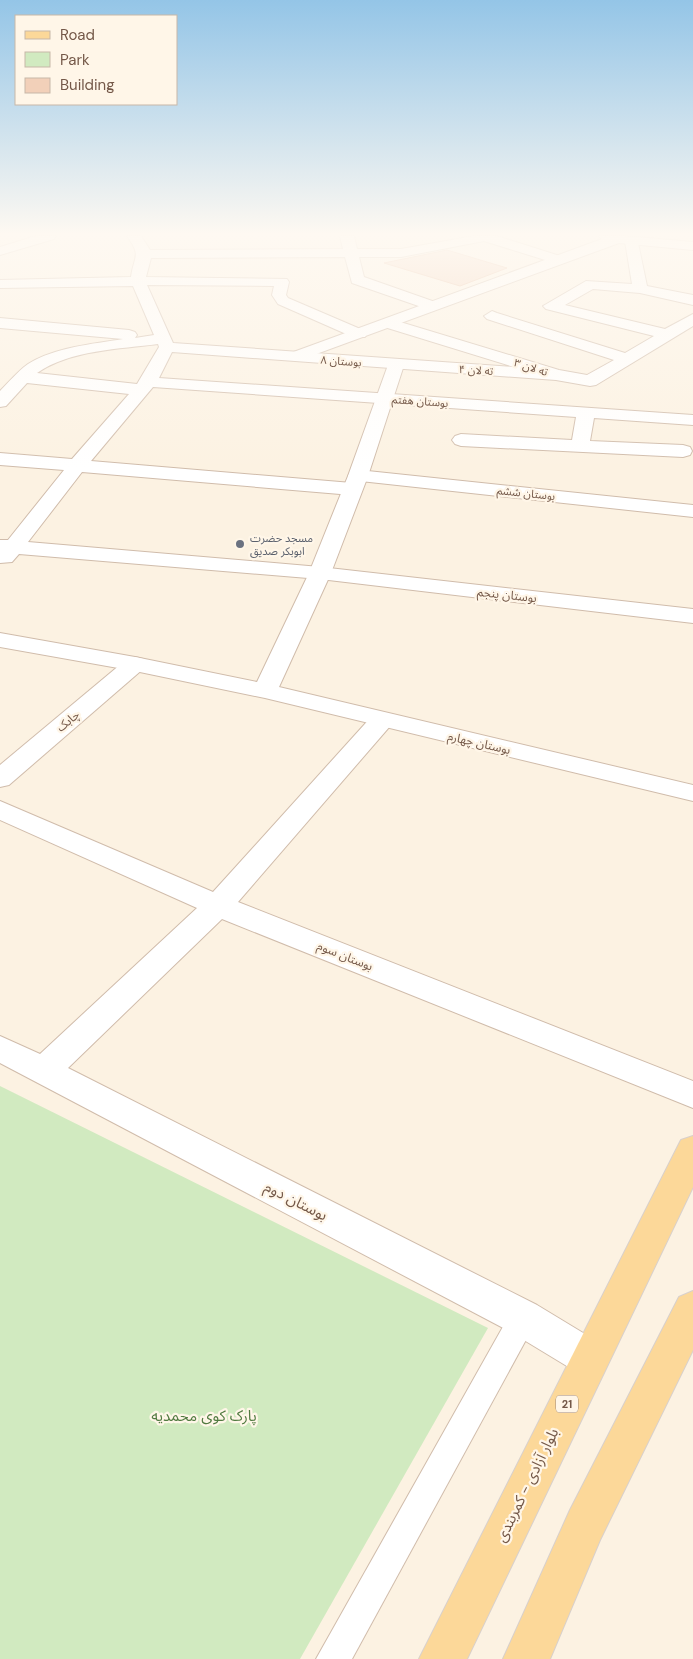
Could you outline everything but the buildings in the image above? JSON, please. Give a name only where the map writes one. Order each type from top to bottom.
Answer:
[{"type":"main road","name":"بلوار آزادی - کمربندی","points":[[442,1659],[693,1150]]},
{"type":"main road","points":[[526,1659],[585,1526],[693,1309]]},
{"type":"street","points":[[0,564],[8,547],[145,386],[165,343],[152,313]]},
{"type":"street","points":[[312,313],[359,334]]},
{"type":"street","points":[[294,357],[413,313]]},
{"type":"street","points":[[582,313],[669,335]]},
{"type":"street","points":[[492,316],[628,359],[693,320]]},
{"type":"street","points":[[0,323],[165,343]]},
{"type":"street","name":"ته لان ۳","points":[[387,323],[556,374],[590,381],[628,359]]},
{"type":"street","points":[[2,398],[23,377],[39,365],[56,359],[165,343]]},
{"type":"street","name":"بوستان ۸","points":[[165,343],[294,357],[396,365]]},
{"type":"street","points":[[264,692],[320,574],[355,483],[396,365]]},
{"type":"street","name":"ته لان ۴","points":[[396,365],[556,374]]},
{"type":"street","name":"بوستان هفتم","points":[[23,377],[693,420]]},
{"type":"street","points":[[580,446],[586,412]]},
{"type":"street","points":[[461,440],[683,452]]},
{"type":"street","name":"بوستان ششم","points":[[0,459],[77,466],[355,483],[693,511]]},
{"type":"street","name":"بوستان پنجم","points":[[8,547],[320,574],[693,616]]},
{"type":"street","name":"بوستان چهارم","points":[[0,640],[135,664],[264,692],[693,793]]},
{"type":"street","name":"چابک","points":[[0,779],[135,664]]},
{"type":"street","points":[[44,1070],[218,906],[382,720]]},
{"type":"street","name":"بوستان سوم","points":[[0,810],[218,906],[693,1095]]},
{"type":"street","name":"بوستان دوم","points":[[0,1048],[523,1318],[589,1358]]},
{"type":"street","points":[[333,1659],[523,1318]]},
{"type":"green space","name":"پارک کوی محمدیه","points":[[0,1086],[488,1328],[300,1659],[0,1659]]},
{"type":"place","name":"مسجد حضرت ابوبکر صدیق","points":[[240,544]]}]
